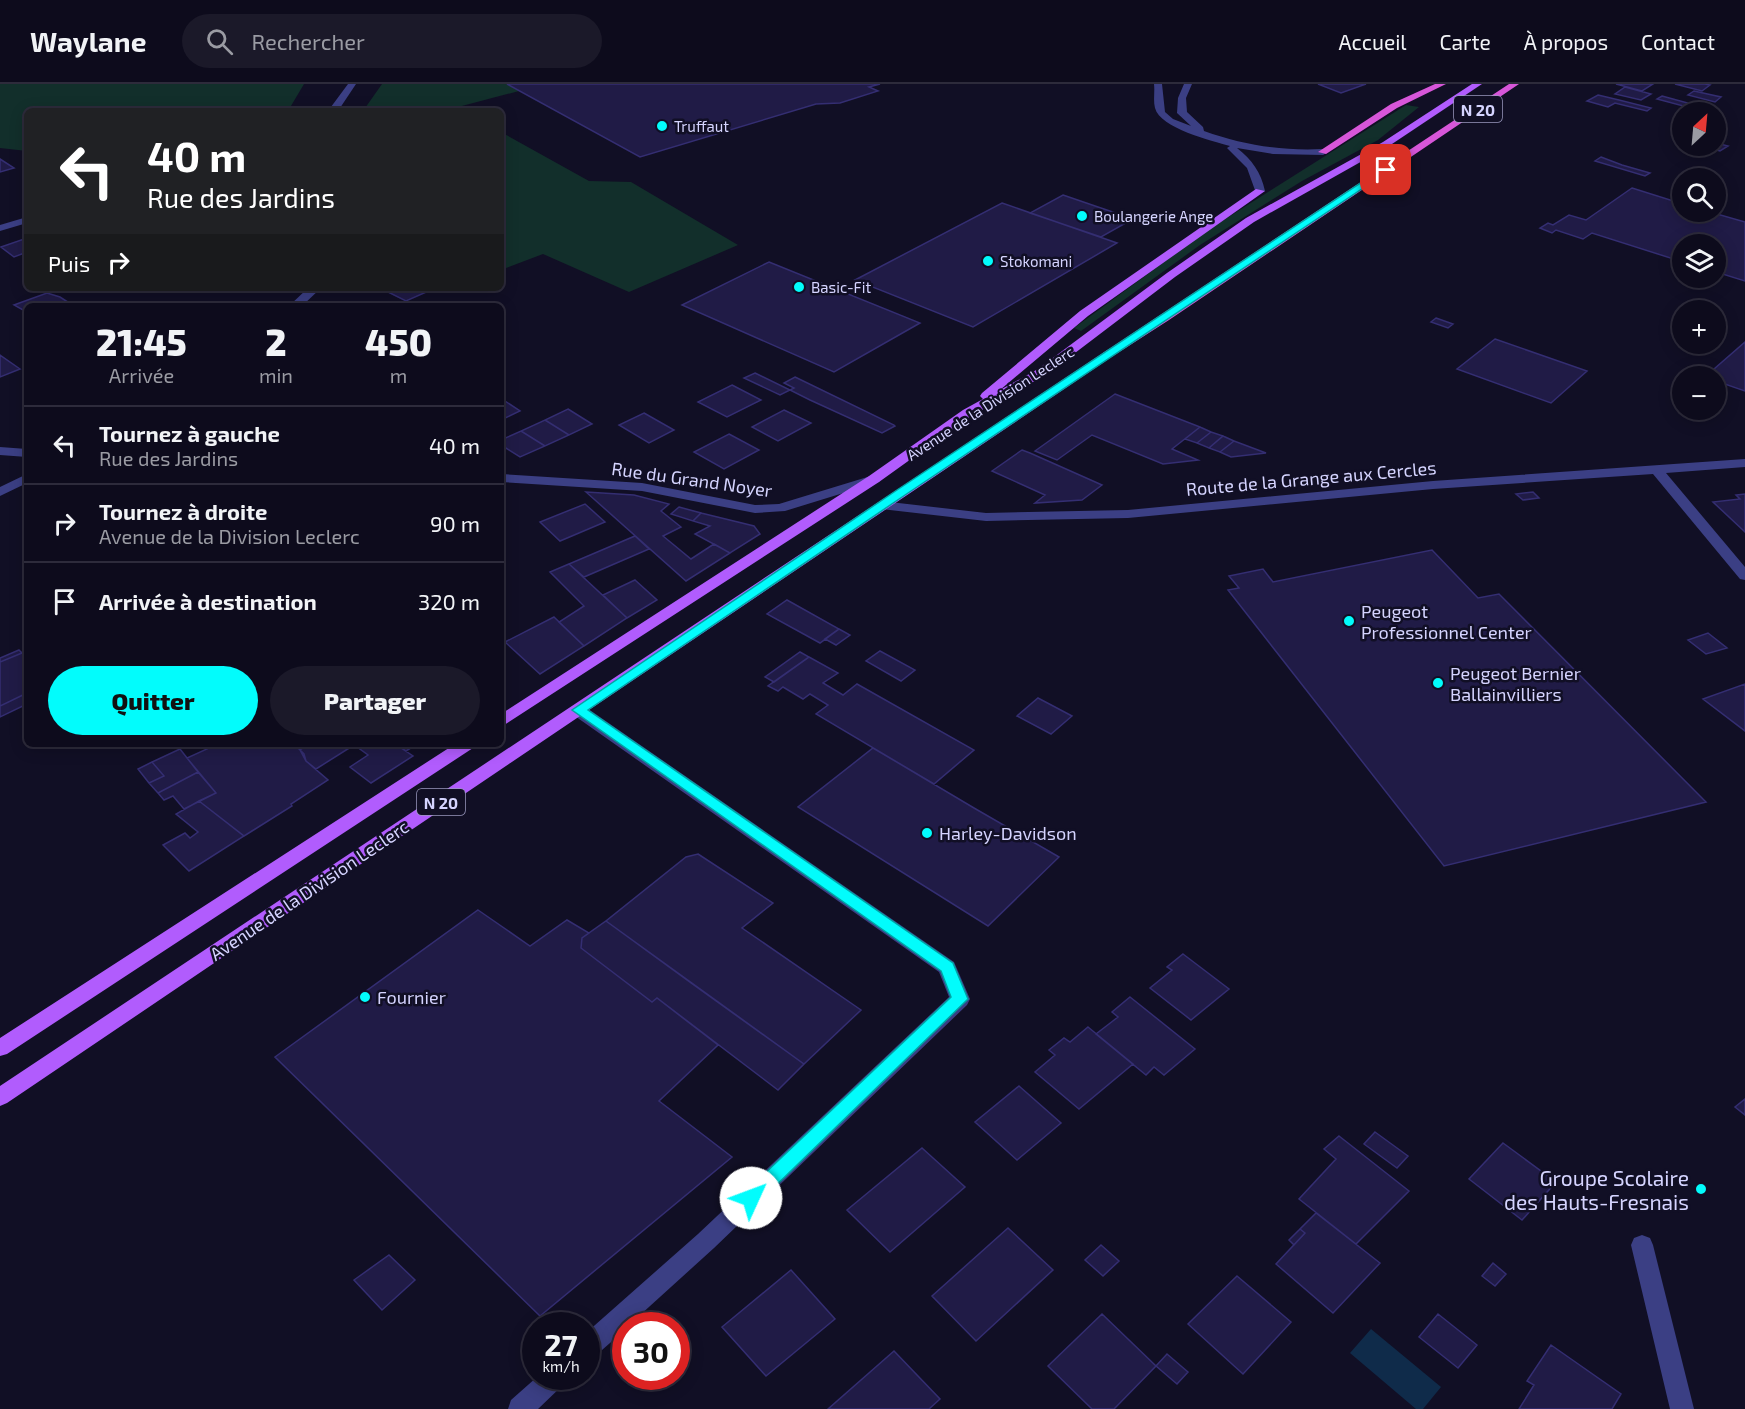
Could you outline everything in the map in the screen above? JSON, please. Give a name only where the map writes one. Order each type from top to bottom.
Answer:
[{"type":"highway","points":[[1323,152],[1394,106],[1442,84]]},
{"type":"highway","name":"Avenue de la Division Leclerc","points":[[1109,353],[1515,84]]},
{"type":"main road","name":"Avenue de la Division Leclerc","points":[[504,720],[874,479],[967,414],[1042,372],[1171,275],[1250,220],[1386,144],[1478,84]]},
{"type":"main road","points":[[967,414],[1019,365],[1125,282],[1260,191]]},
{"type":"main road","name":"Avenue de la Division Leclerc","points":[[0,1097],[1109,353]]},
{"type":"main road","name":"Avenue de la Division Leclerc","points":[[0,1048],[462,747]]},
{"type":"street","points":[[335,108],[352,84]]},
{"type":"street","points":[[1158,84],[1159,109],[1167,119],[1227,143],[1276,153],[1323,152]]},
{"type":"street","points":[[1188,84],[1182,98],[1182,113],[1207,135]]},
{"type":"street","points":[[1227,143],[1248,161],[1258,176],[1260,191]]},
{"type":"street","points":[[0,228],[24,221]]},
{"type":"street","points":[[298,303],[312,291]]},
{"type":"street","points":[[0,451],[24,453]]},
{"type":"street","name":"Route de la Grange aux Cercles","points":[[881,505],[986,517],[1128,514],[1391,488],[1745,463]]},
{"type":"street","points":[[1655,468],[1745,576]]},
{"type":"street","name":"Rue du Grand Noyer","points":[[504,478],[642,488],[755,509],[780,508],[874,479]]},
{"type":"street","points":[[0,492],[24,480]]},
{"type":"street","points":[[578,710],[947,967],[960,999],[706,1241],[600,1336]]},
{"type":"street","points":[[1642,1245],[1682,1409]]},
{"type":"street","points":[[520,1409],[541,1390]]},
{"type":"green space","points":[[0,84],[304,84],[290,108],[24,108],[24,151],[0,148]]},
{"type":"green space","points":[[382,84],[507,84],[519,91],[458,107],[460,108],[365,108]]},
{"type":"green space","points":[[1406,105],[1419,107],[1378,140],[1302,181],[1200,245],[1081,331],[1074,328],[1208,230]]},
{"type":"green space","points":[[504,134],[589,181],[631,182],[738,245],[629,292],[543,254],[504,269]]},
{"type":"water","points":[[1371,1329],[1441,1387],[1423,1409],[1416,1409],[1350,1353]]},
{"type":"building","name":"Truffaut","points":[[507,84],[880,84],[869,87],[878,91],[840,103],[816,104],[640,157]]},
{"type":"building","points":[[1318,84],[1366,84],[1341,93]]},
{"type":"building","points":[[1616,84],[1653,84],[1642,91]]},
{"type":"building","points":[[1675,84],[1705,84],[1710,85],[1702,91]]},
{"type":"building","points":[[1625,87],[1651,94],[1641,100],[1615,94]]},
{"type":"building","points":[[1694,91],[1721,97],[1715,102],[1688,95]]},
{"type":"building","points":[[1598,95],[1651,108],[1647,111],[1615,103],[1608,107],[1587,101]]},
{"type":"building","points":[[1662,96],[1684,102],[1672,103],[1657,99]]},
{"type":"building","points":[[1601,157],[1650,173],[1645,176],[1595,161]]},
{"type":"building","points":[[0,159],[14,168],[0,172]]},
{"type":"building","points":[[1632,188],[1672,201],[1672,222],[1726,222],[1726,217],[1745,222],[1745,281],[1726,275],[1726,234],[1672,234],[1672,258],[1592,233],[1583,239],[1556,230],[1552,233],[1540,228],[1548,223],[1553,225],[1569,215],[1586,220]]},
{"type":"building","name":"Boulangerie Ange","points":[[1063,195],[1133,219],[1101,237],[1030,213]]},
{"type":"building","name":"Stokomani","points":[[1002,203],[1117,243],[973,327],[855,280]]},
{"type":"building","points":[[24,239],[24,253],[14,257],[1,247]]},
{"type":"building","points":[[769,262],[920,323],[834,372],[682,305]]},
{"type":"building","points":[[390,291],[429,291],[406,301],[388,292]]},
{"type":"building","points":[[47,293],[69,303],[24,303],[23,310],[14,305]]},
{"type":"building","points":[[1436,318],[1453,324],[1448,328],[1431,322]]},
{"type":"building","points":[[1495,339],[1587,371],[1551,403],[1457,369]]},
{"type":"building","points":[[1745,342],[1745,391],[1726,384],[1726,366],[1717,366]]},
{"type":"building","points":[[0,355],[20,369],[0,377]]},
{"type":"building","points":[[755,373],[790,390],[780,395],[744,378]]},
{"type":"building","points":[[795,377],[895,426],[882,433],[810,400],[790,390],[794,388],[784,383]]},
{"type":"building","points":[[732,385],[761,400],[727,417],[698,402]]},
{"type":"building","points":[[1115,394],[1200,427],[1172,449],[1198,460],[1163,464],[1092,435],[1057,460],[1035,451]]},
{"type":"building","points":[[505,401],[520,411],[504,419]]},
{"type":"building","points":[[568,409],[592,424],[569,435],[545,420]]},
{"type":"building","points":[[784,410],[811,423],[778,441],[752,427]]},
{"type":"building","points":[[644,413],[674,430],[649,443],[619,425]]},
{"type":"building","points":[[545,420],[569,435],[545,446],[521,431]]},
{"type":"building","points":[[1200,427],[1211,432],[1197,443],[1185,439]]},
{"type":"building","points":[[521,431],[545,446],[520,457],[504,447],[504,439]]},
{"type":"building","points":[[1211,432],[1223,436],[1209,448],[1197,443]]},
{"type":"building","points":[[729,434],[759,450],[724,469],[694,452]]},
{"type":"building","points":[[1223,436],[1234,441],[1220,452],[1209,448]]},
{"type":"building","points":[[1234,441],[1266,453],[1231,457],[1220,452]]},
{"type":"building","points":[[1022,450],[1102,485],[1082,500],[1035,503],[1045,495],[992,471]]},
{"type":"building","points":[[586,492],[634,495],[669,504],[661,511],[681,527],[663,536],[691,559],[714,544],[730,553],[686,581]]},
{"type":"building","points":[[1533,492],[1539,498],[1523,500],[1516,494]]},
{"type":"building","points":[[1745,494],[1745,532],[1713,502],[1740,499],[1736,495]]},
{"type":"building","points":[[585,504],[605,522],[560,541],[540,522]]},
{"type":"building","points":[[679,507],[701,513],[693,521],[671,514]]},
{"type":"building","points":[[701,513],[754,526],[760,534],[730,553],[695,534],[710,526],[693,521]]},
{"type":"building","points":[[635,536],[649,549],[584,577],[569,564]]},
{"type":"building","points":[[1432,550],[1478,598],[1499,594],[1706,802],[1444,866],[1228,590],[1239,588],[1229,576],[1263,569],[1273,582]]},
{"type":"building","points":[[569,564],[627,618],[584,646],[559,622],[584,606],[550,572]]},
{"type":"building","points":[[635,580],[657,600],[627,618],[603,595]]},
{"type":"building","points":[[787,600],[839,629],[820,643],[767,614]]},
{"type":"building","points":[[554,617],[584,646],[540,674],[505,642]]},
{"type":"building","points":[[839,629],[850,635],[836,645],[825,639]]},
{"type":"building","points":[[1708,633],[1727,648],[1706,654],[1688,640]]},
{"type":"building","points":[[19,650],[22,653],[0,662],[0,658]]},
{"type":"building","points":[[880,651],[915,670],[901,681],[866,661]]},
{"type":"building","points":[[800,652],[809,657],[774,682],[765,677]]},
{"type":"building","points":[[22,653],[24,655],[24,694],[0,706],[0,662]]},
{"type":"building","points":[[809,657],[838,673],[823,683],[843,695],[857,684],[974,750],[934,784],[816,714],[828,705],[810,694],[803,699],[783,687],[778,691],[768,686]]},
{"type":"building","points":[[1745,684],[1745,731],[1703,699]]},
{"type":"building","points":[[24,694],[24,705],[0,717],[0,706]]},
{"type":"building","points":[[1038,698],[1072,716],[1051,734],[1017,716]]},
{"type":"building","points":[[206,747],[297,747],[304,754],[306,761],[328,780],[244,836],[199,801],[216,793],[187,758],[207,749]]},
{"type":"building","points":[[304,747],[351,747],[316,769],[306,761],[300,750]]},
{"type":"building","points":[[357,747],[400,747],[413,756],[371,783],[350,767],[368,755]]},
{"type":"building","points":[[400,747],[412,747],[406,751]]},
{"type":"building","name":"Harley-Davidson","points":[[873,748],[1059,857],[988,926],[798,807]]},
{"type":"building","points":[[180,749],[198,772],[158,793],[149,783],[164,776],[152,762]]},
{"type":"building","points":[[152,762],[164,776],[149,783],[138,769]]},
{"type":"building","points":[[198,772],[216,793],[184,809],[173,796],[164,800],[158,793]]},
{"type":"building","points":[[199,801],[244,836],[189,871],[163,845],[185,833],[190,838],[198,832],[176,814]]},
{"type":"building","points":[[698,854],[773,903],[742,928],[861,1010],[804,1064],[606,921],[686,857]]},
{"type":"building","points":[[478,910],[530,946],[567,920],[589,933],[582,938],[581,948],[652,1002],[657,998],[718,1045],[659,1101],[732,1157],[545,1312],[536,1312],[275,1057]]},
{"type":"building","points":[[606,921],[804,1064],[778,1090],[657,998],[652,1002],[581,948],[582,938]]},
{"type":"building","points":[[1183,954],[1229,989],[1191,1020],[1150,988],[1172,970],[1167,967]]},
{"type":"building","points":[[1130,997],[1195,1049],[1164,1075],[1154,1067],[1146,1075],[1096,1034],[1118,1017],[1112,1012]]},
{"type":"building","points":[[1088,1027],[1133,1064],[1079,1109],[1035,1072],[1055,1055],[1049,1050],[1064,1038],[1070,1042]]},
{"type":"building","points":[[1019,1086],[1061,1123],[1017,1160],[975,1122]]},
{"type":"building","points":[[1745,1099],[1745,1115],[1735,1107]]},
{"type":"building","points":[[1375,1132],[1408,1156],[1397,1168],[1364,1144]]},
{"type":"building","points":[[1339,1136],[1409,1191],[1356,1244],[1299,1199],[1336,1159],[1324,1149]]},
{"type":"building","points":[[1503,1143],[1556,1182],[1522,1220],[1469,1179]]},
{"type":"building","points":[[922,1148],[965,1187],[890,1252],[847,1210]]},
{"type":"building","points":[[1316,1213],[1380,1263],[1333,1313],[1276,1264],[1305,1233],[1300,1229]]},
{"type":"building","points":[[1008,1228],[1053,1270],[976,1341],[932,1296]]},
{"type":"building","points":[[1300,1229],[1305,1233],[1294,1245],[1289,1240]]},
{"type":"building","points":[[1101,1245],[1119,1261],[1103,1276],[1085,1260]]},
{"type":"building","points":[[389,1255],[415,1280],[382,1310],[354,1280]]},
{"type":"building","points":[[1493,1263],[1506,1274],[1495,1286],[1482,1276]]},
{"type":"building","points":[[791,1270],[835,1319],[766,1376],[722,1327]]},
{"type":"building","points":[[1237,1276],[1291,1322],[1243,1374],[1188,1324]]},
{"type":"building","points":[[1102,1314],[1156,1366],[1114,1409],[1092,1409],[1048,1366]]},
{"type":"building","points":[[1438,1314],[1477,1345],[1458,1368],[1419,1337]]},
{"type":"building","points":[[1551,1345],[1621,1394],[1612,1409],[1519,1409],[1534,1385],[1527,1381]]},
{"type":"building","points":[[894,1351],[940,1399],[929,1409],[828,1409]]},
{"type":"building","points":[[1167,1354],[1188,1372],[1177,1384],[1156,1366]]},
{"type":"place","name":"Truffaut","points":[[662,126]]},
{"type":"place","name":"Boulangerie Ange","points":[[1082,216]]},
{"type":"place","name":"Stokomani","points":[[988,261]]},
{"type":"place","name":"Basic-Fit","points":[[799,287]]},
{"type":"place","name":"Peugeot Professionnel Center","points":[[1349,621]]},
{"type":"place","name":"Peugeot Bernier Ballainvilliers","points":[[1438,683]]},
{"type":"place","name":"Harley-Davidson","points":[[927,833]]},
{"type":"place","name":"Fournier","points":[[365,997]]},
{"type":"place","name":"Groupe Scolaire des Hauts-Fresnais","points":[[1701,1189]]},
{"type":"route","points":[[751,1198],[960,999],[947,967],[578,710],[1386,170]]}]
